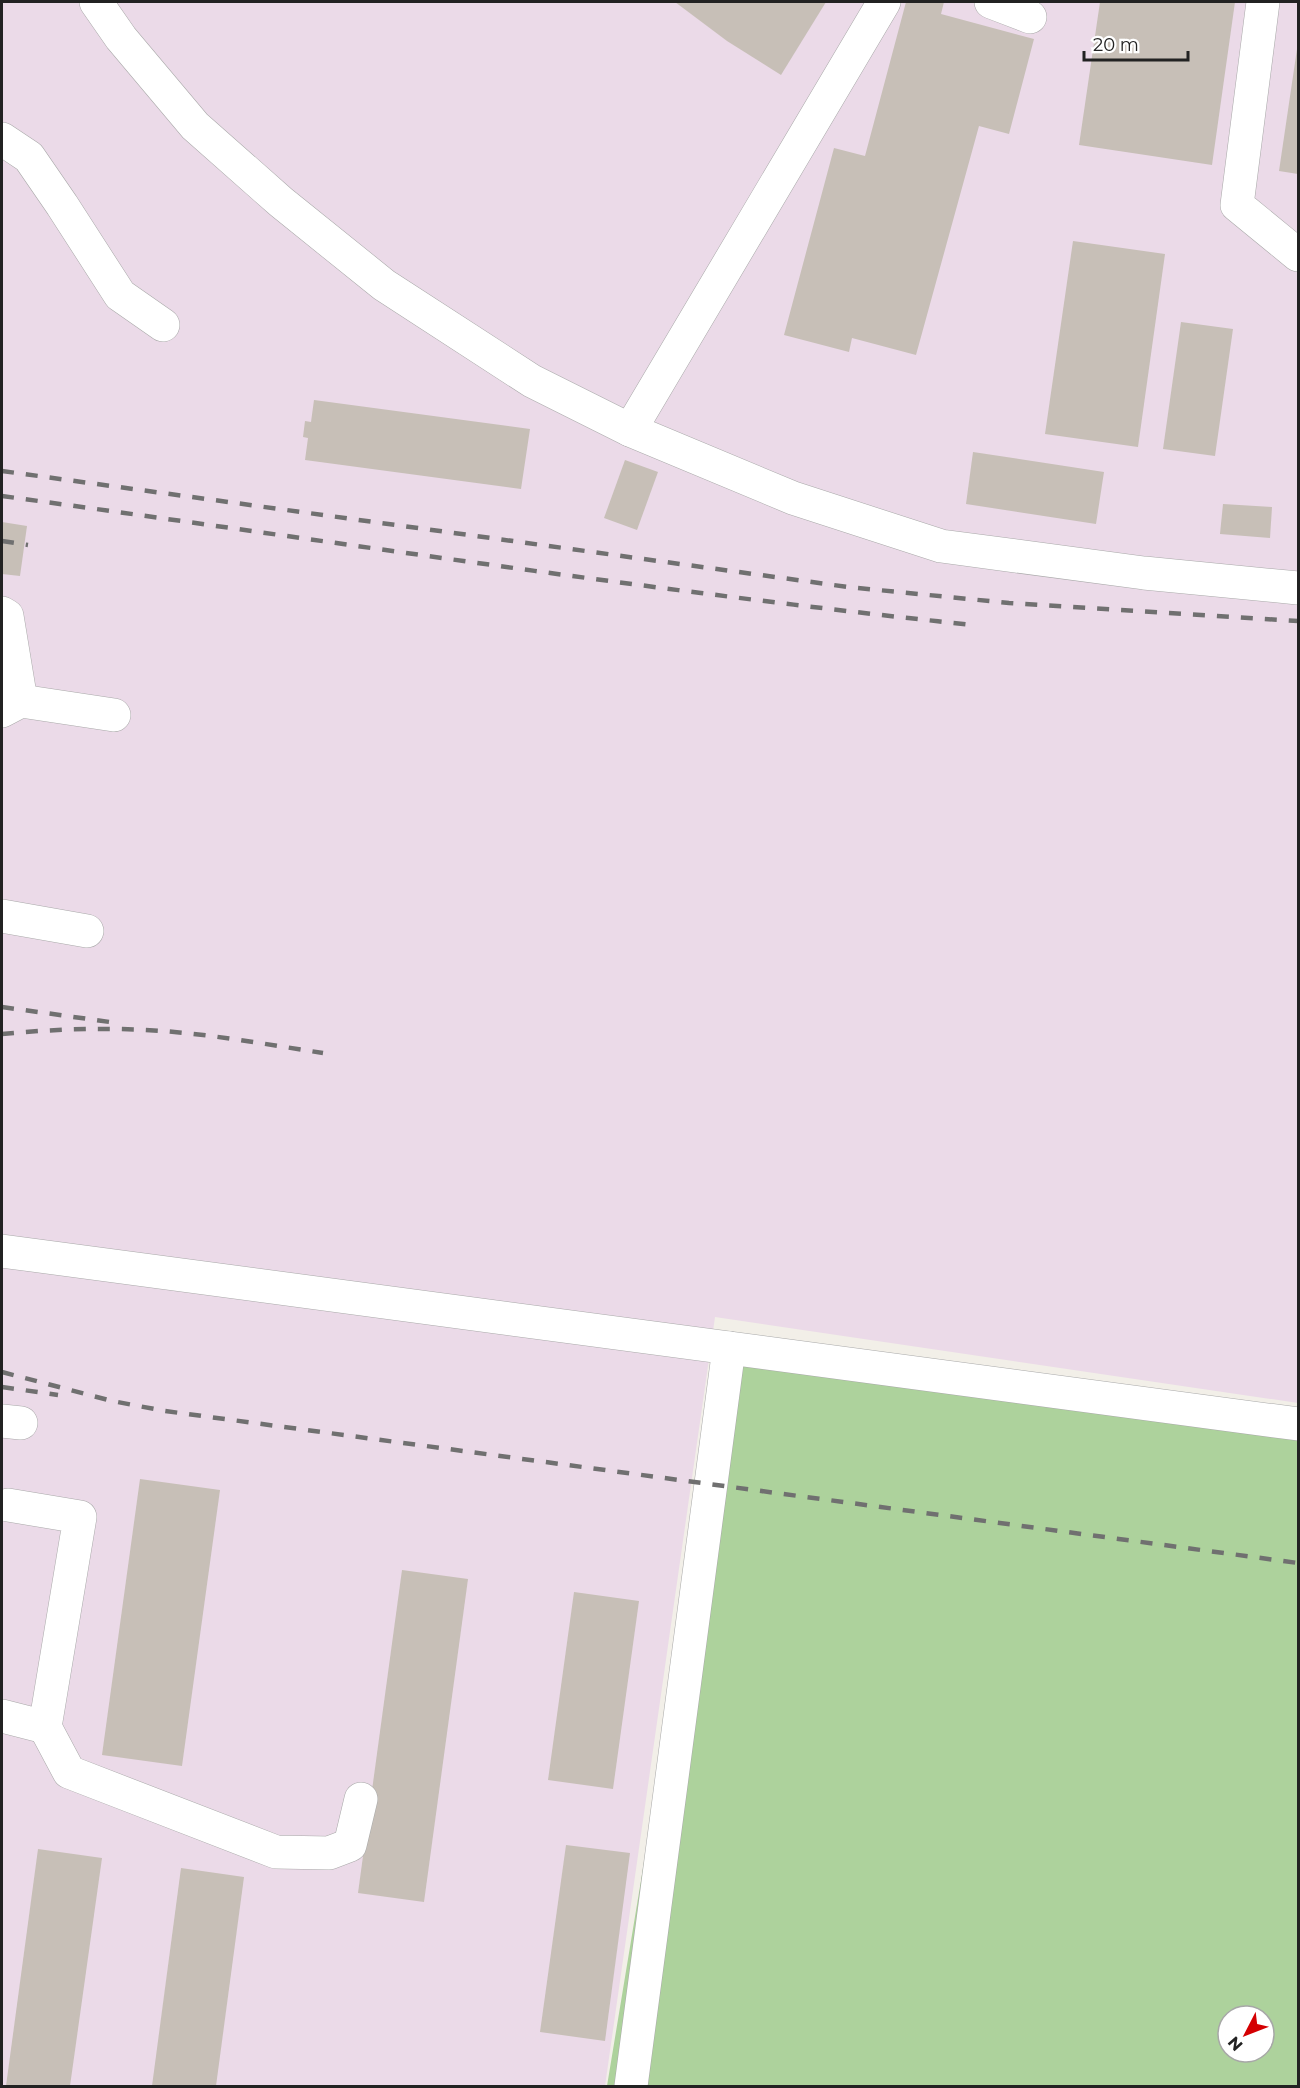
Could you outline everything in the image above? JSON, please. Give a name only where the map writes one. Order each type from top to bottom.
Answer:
[{"type":"lane","points":[[96,2],[121,38],[195,126],[298,216],[394,292],[532,381],[630,430],[794,498],[941,546],[1144,573],[1299,588]]},
{"type":"lane","points":[[630,430],[884,2]]},
{"type":"lane","points":[[992,2],[1030,17]]},
{"type":"lane","points":[[1263,2],[1237,205],[1299,255]]},
{"type":"lane","points":[[2,139],[29,157],[120,295],[163,325]]},
{"type":"lane","points":[[2,613],[7,616],[11,706],[114,715]]},
{"type":"lane","points":[[2,915],[87,931]]},
{"type":"lane","points":[[2,1251],[1299,1424]]},
{"type":"lane","points":[[631,2086],[729,1348]]},
{"type":"lane","points":[[8,1505],[80,1517],[45,1727],[69,1772],[276,1852],[328,1853],[351,1845],[361,1798]]},
{"type":"lane","points":[[2,1716],[45,1727]]},
{"type":"shaded area","points":[[2,2],[1298,2],[1298,1403],[715,1317],[605,2086],[2,2086]]},
{"type":"green space","points":[[729,1348],[1298,1424],[1298,2086],[607,2086]]},
{"type":"building","points":[[675,2],[826,2],[781,75],[727,41]]},
{"type":"building","points":[[906,2],[944,2],[941,14],[1034,39],[1009,134],[979,126],[916,355],[852,338],[849,352],[784,335],[834,148],[865,156]]},
{"type":"building","points":[[1100,2],[1235,2],[1212,165],[1079,145]]},
{"type":"building","points":[[1298,49],[1298,174],[1279,171]]},
{"type":"building","points":[[1073,241],[1165,254],[1138,447],[1045,434]]},
{"type":"building","points":[[1181,322],[1233,329],[1215,456],[1163,449]]},
{"type":"building","points":[[314,400],[530,429],[521,489],[305,460],[308,438],[303,437],[305,421],[311,422]]},
{"type":"building","points":[[973,452],[1104,472],[1096,524],[966,504]]},
{"type":"building","points":[[625,460],[658,472],[637,530],[604,518]]},
{"type":"building","points":[[1223,504],[1272,507],[1270,538],[1220,534]]},
{"type":"building","points":[[2,522],[27,526],[20,576],[2,574]]},
{"type":"building","points":[[140,1479],[220,1490],[182,1766],[102,1755]]},
{"type":"building","points":[[402,1570],[468,1579],[424,1902],[358,1893]]},
{"type":"building","points":[[574,1592],[639,1601],[613,1789],[548,1780]]},
{"type":"building","points":[[566,1845],[630,1853],[605,2041],[540,2032]]},
{"type":"building","points":[[38,1849],[102,1858],[70,2086],[6,2086]]},
{"type":"building","points":[[181,1868],[244,1877],[216,2086],[152,2086]]},
{"type":"railway","points":[[2,471],[848,587],[1009,603],[1298,621]]},
{"type":"railway","points":[[2,496],[608,581],[973,625]]},
{"type":"railway","points":[[2,541],[28,545]]},
{"type":"railway","points":[[2,1007],[110,1022]]},
{"type":"railway","points":[[2,1034],[82,1029],[163,1031],[243,1040],[323,1053]]},
{"type":"railway","points":[[2,1372],[112,1401],[165,1411],[1298,1563]]},
{"type":"railway","points":[[2,1387],[58,1395]]}]
